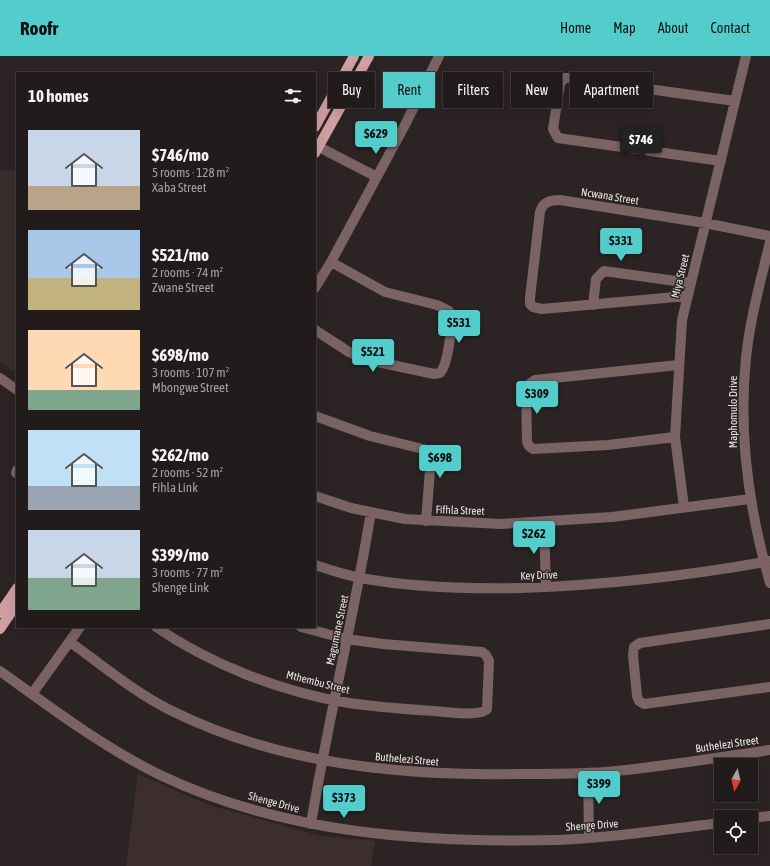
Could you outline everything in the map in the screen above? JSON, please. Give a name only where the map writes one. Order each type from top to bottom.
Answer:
[{"type":"main road","points":[[316,125],[354,56]]},
{"type":"main road","points":[[316,148],[368,56]]},
{"type":"main road","points":[[0,613],[16,589]]},
{"type":"main road","points":[[0,628],[16,605]]},
{"type":"street","points":[[316,286],[331,262],[424,90],[439,56]]},
{"type":"street","name":"Miya Street","points":[[684,507],[674,437],[682,320],[746,56]]},
{"type":"street","points":[[721,161],[563,140],[557,137],[553,129],[560,84],[566,78],[735,101]]},
{"type":"street","points":[[316,148],[377,177]]},
{"type":"street","name":"Ncwana Street","points":[[593,305],[542,309],[533,307],[530,302],[540,212],[547,202],[560,200],[705,223],[770,236]]},
{"type":"street","name":"Maphomulo Drive","points":[[770,242],[753,313],[746,358],[744,421],[750,499],[767,562],[770,583]]},
{"type":"street","points":[[316,331],[349,352],[364,359],[431,374],[440,373],[444,367],[452,322],[449,311],[437,305],[385,292],[331,262]]},
{"type":"street","points":[[687,296],[593,305],[596,279],[604,271],[690,283]]},
{"type":"street","points":[[674,437],[608,445],[531,448],[527,442],[526,390],[527,386],[532,381],[678,365]]},
{"type":"street","points":[[0,378],[16,389]]},
{"type":"street","points":[[316,416],[330,423],[370,436],[427,450],[430,458],[426,521]]},
{"type":"street","name":"Fifhla Street","points":[[316,496],[351,508],[406,519],[501,524],[612,517],[750,499]]},
{"type":"street","name":"Magumane Street","points":[[311,824],[321,760],[360,578],[371,512]]},
{"type":"street","points":[[544,522],[546,587]]},
{"type":"street","name":"Key Drive","points":[[316,565],[360,578],[444,588],[546,587],[653,580],[767,562]]},
{"type":"street","points":[[770,624],[639,644],[634,647],[633,655],[639,701],[648,704],[770,687]]},
{"type":"street","points":[[32,694],[79,628]]},
{"type":"street","name":"Mthembu Street","points":[[158,628],[194,651],[236,670],[256,678],[335,700],[448,712],[481,713],[487,710],[489,663],[488,657],[484,653],[389,645],[346,639]]},
{"type":"street","points":[[306,628],[346,639]]},
{"type":"street","name":"Buthelezi Street","points":[[70,642],[154,701],[195,722],[234,737],[321,760],[358,766],[433,774],[588,773],[655,766],[770,750]]},
{"type":"street","name":"Shenge Drive","points":[[0,671],[118,753],[161,775],[213,796],[258,811],[311,824],[332,828],[432,838],[558,840],[634,834],[714,824]]},
{"type":"street","points":[[588,773],[589,837]]},
{"type":"street","points":[[758,817],[770,816]]},
{"type":"shaded area","points":[[0,170],[16,171],[16,373],[0,362]]},
{"type":"shaded area","points":[[138,774],[209,805],[317,835],[375,841],[371,866],[126,866]]}]
